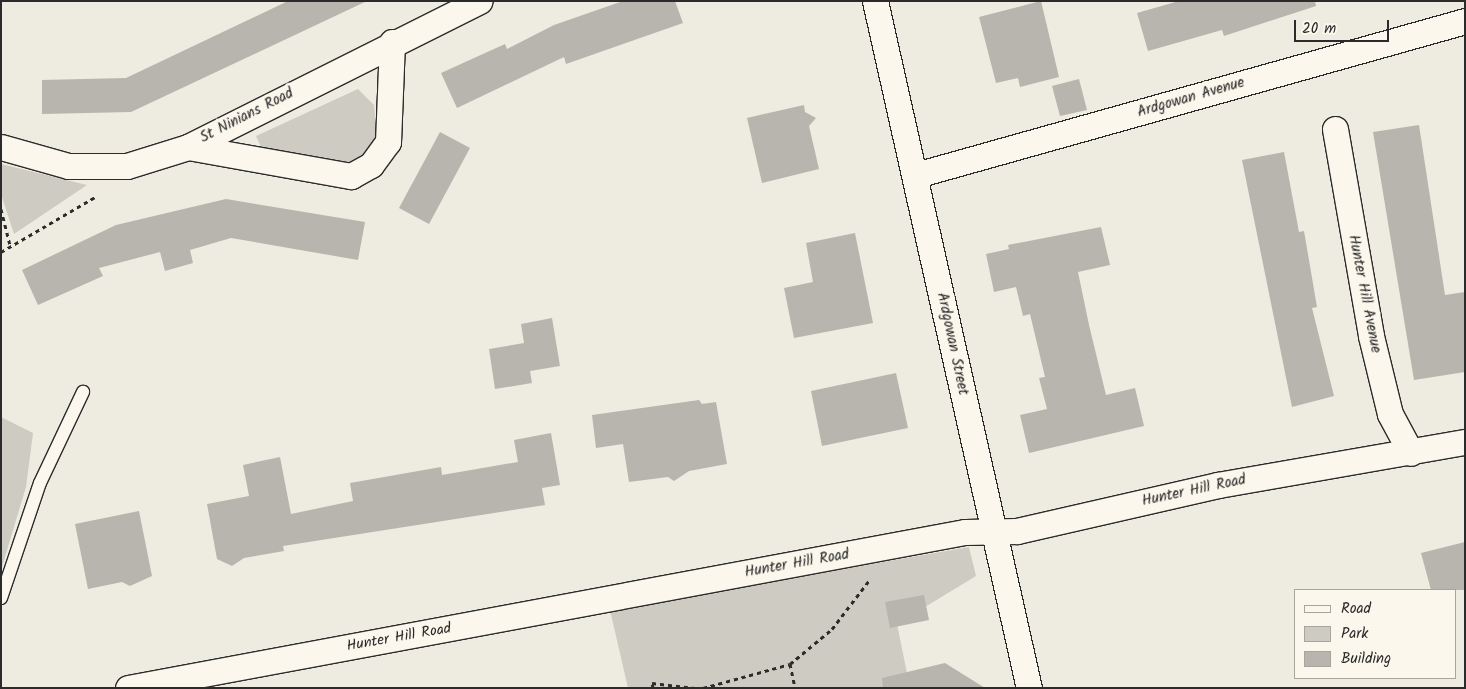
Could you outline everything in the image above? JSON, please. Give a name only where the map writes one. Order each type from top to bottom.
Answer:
[{"type":"street","name":"St Ninians Road","points":[[1,147],[68,166],[127,166],[188,147],[392,42],[479,1]]},
{"type":"street","name":"Ardgowan Street","points":[[875,1],[916,175],[991,532],[1028,688]]},
{"type":"street","name":"Ardgowan Avenue","points":[[916,175],[1465,21]]},
{"type":"street","points":[[188,147],[351,176],[371,165],[388,142],[392,42]]},
{"type":"street","name":"Hunter Hill Avenue","points":[[1335,129],[1371,336],[1390,414],[1411,454]]},
{"type":"street","name":"Hunter Hill Road","points":[[128,688],[878,550],[965,532],[1017,531],[1218,484],[1411,454],[1465,442]]},
{"type":"lane","points":[[1,598],[40,483],[83,392]]},
{"type":"path","points":[[1,252],[10,244],[109,190],[127,166]]},
{"type":"path","points":[[1,209],[10,244]]},
{"type":"path","points":[[703,688],[790,664],[832,629],[869,585],[878,550]]},
{"type":"path","points":[[790,664],[795,688]]},
{"type":"path","points":[[653,688],[652,683],[696,688]]},
{"type":"green space","points":[[358,89],[374,105],[376,124],[375,146],[357,163],[321,163],[263,151],[256,136]]},
{"type":"green space","points":[[1,164],[87,185],[14,234],[1,194]]},
{"type":"green space","points":[[1,417],[33,433],[26,487],[1,570]]},
{"type":"green space","points":[[969,547],[976,576],[897,624],[910,688],[628,688],[610,610]]},
{"type":"building","points":[[288,1],[367,1],[131,112],[42,114],[42,80],[126,78]]},
{"type":"building","points":[[623,1],[675,1],[683,23],[566,64],[564,57],[457,108],[441,73],[505,44],[507,49],[554,25]]},
{"type":"building","points":[[1041,1],[1059,77],[1020,87],[1018,78],[996,83],[979,17]]},
{"type":"building","points":[[1179,1],[1315,1],[1316,6],[1224,36],[1222,30],[1148,51],[1137,13]]},
{"type":"building","points":[[1079,79],[1087,110],[1060,116],[1052,86]]},
{"type":"building","points":[[804,105],[805,112],[816,118],[809,126],[819,169],[762,183],[747,118]]},
{"type":"building","points":[[1419,125],[1445,295],[1465,292],[1465,372],[1414,380],[1373,132]]},
{"type":"building","points":[[440,132],[470,148],[429,224],[399,208]]},
{"type":"building","points":[[1284,152],[1299,232],[1304,231],[1317,307],[1312,308],[1334,396],[1292,407],[1242,160]]},
{"type":"building","points":[[226,199],[365,222],[358,260],[231,238],[190,250],[193,263],[165,271],[160,252],[99,268],[103,276],[38,305],[22,270],[116,225]]},
{"type":"building","points":[[1101,227],[1110,265],[1078,272],[1089,325],[1106,395],[1135,388],[1144,426],[1029,453],[1020,415],[1047,409],[1039,378],[1045,377],[1030,314],[1023,316],[1016,287],[994,292],[986,254],[1009,249],[1008,245]]},
{"type":"building","points":[[855,233],[873,323],[794,338],[784,288],[813,282],[806,243]]},
{"type":"building","points":[[552,318],[560,366],[530,371],[532,383],[495,389],[489,349],[524,343],[521,324]]},
{"type":"building","points":[[896,373],[908,428],[822,446],[811,391]]},
{"type":"building","points":[[699,400],[702,404],[716,402],[727,464],[689,471],[674,481],[668,477],[629,482],[623,444],[596,448],[592,415]]},
{"type":"building","points":[[551,433],[560,485],[542,488],[545,505],[283,546],[284,551],[244,558],[232,566],[217,559],[207,504],[249,496],[243,465],[280,457],[291,514],[353,501],[350,483],[441,467],[442,475],[518,462],[514,440]]},
{"type":"building","points":[[139,511],[152,576],[130,586],[122,582],[88,589],[75,524]]},
{"type":"building","points":[[1465,542],[1465,590],[1431,589],[1421,553]]},
{"type":"building","points":[[924,595],[929,620],[890,628],[885,602]]},
{"type":"building","points":[[945,663],[985,688],[883,688],[882,678]]}]
